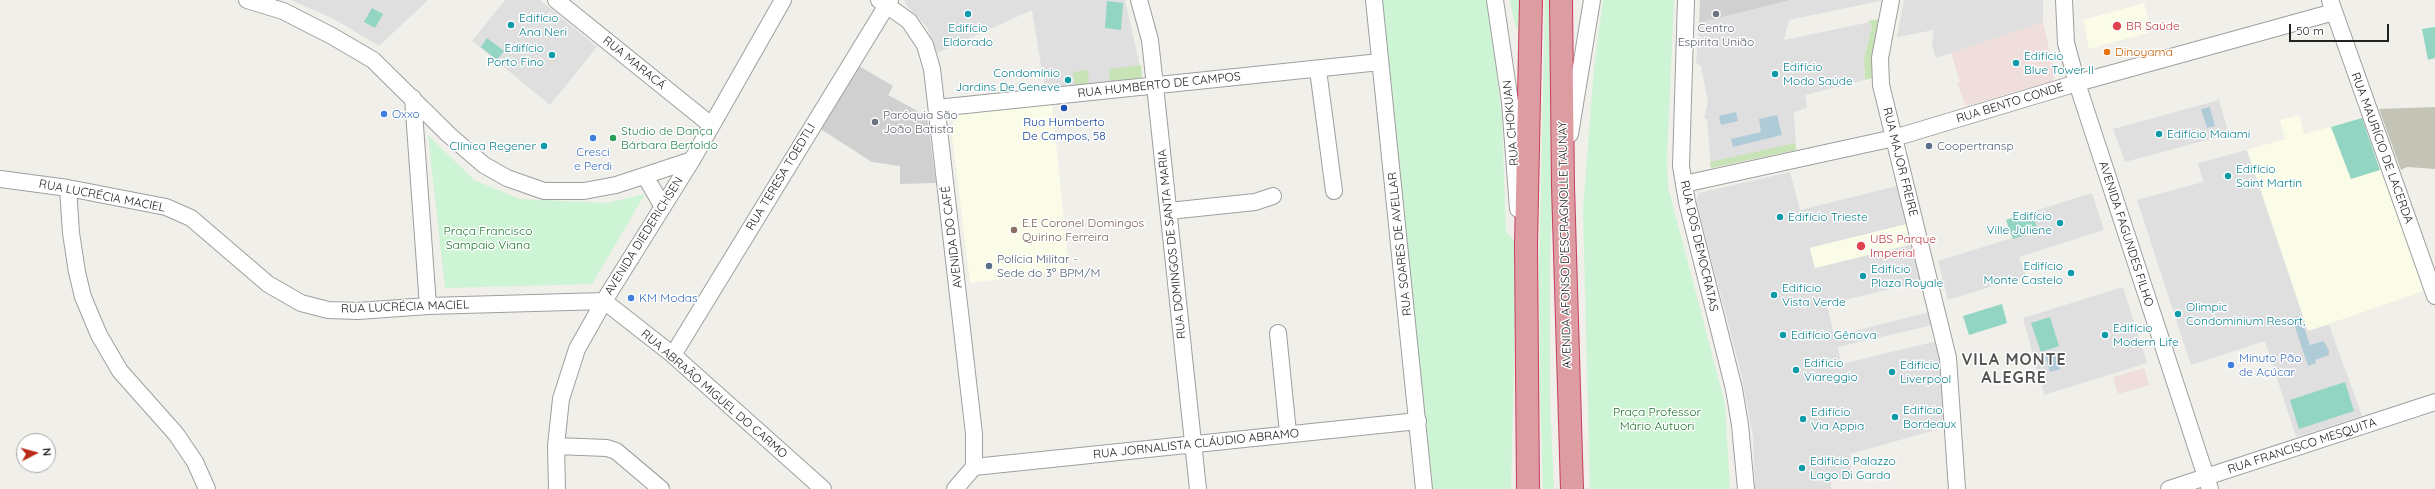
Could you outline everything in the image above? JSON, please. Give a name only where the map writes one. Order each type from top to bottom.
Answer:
[{"type":"highway","points":[[1528,489],[1526,245],[1531,0]]},
{"type":"highway","name":"AVENIDA AFONSO D'ESCRAGNOLLE TAUNAY","points":[[1561,0],[1563,186],[1572,489]]},
{"type":"highway","points":[[1521,489],[1527,373]]},
{"type":"street","points":[[247,0],[283,11],[332,36],[373,60],[449,135],[484,165],[507,178],[544,191],[584,191],[616,185],[692,160]]},
{"type":"street","name":"RUA MARACÁ","points":[[556,0],[711,125]]},
{"type":"street","name":"AVENIDA DIEDERICHSEN","points":[[557,489],[556,446],[561,399],[577,349],[604,301],[692,160],[783,0]]},
{"type":"street","name":"RUA DOMINGOS DE SANTA MARIA","points":[[1139,0],[1150,40],[1198,489]]},
{"type":"street","name":"RUA SOARES DE AVELLAR","points":[[1374,0],[1424,489]]},
{"type":"street","name":"RUA CHOKUAN","points":[[1496,0],[1510,102],[1518,208],[1526,245]]},
{"type":"street","points":[[1563,186],[1592,0]]},
{"type":"street","name":"RUA DOS DEMOCRATAS","points":[[1686,0],[1681,150],[1684,184],[1734,389],[1740,425],[1746,489]]},
{"type":"street","name":"RUA MAJOR FREIRE","points":[[1891,0],[1880,68],[1884,102],[1948,358],[1957,489]]},
{"type":"street","name":"AVENIDA FAGUNDES FILHO","points":[[2064,0],[2066,43],[2077,83],[2208,483]]},
{"type":"street","name":"AVENIDA DO CAFÉ","points":[[885,2],[909,21],[925,45],[932,69],[973,427],[974,467]]},
{"type":"street","name":"RUA TERESA TOEDTLI","points":[[673,355],[885,2]]},
{"type":"street","name":"RUA BENTO CONDE","points":[[1684,184],[1894,138],[2332,6]]},
{"type":"street","name":"RUA MAURÍCIO DE LACERDA","points":[[2332,6],[2435,296]]},
{"type":"street","name":"RUA HUMBERTO DE CAMPOS","points":[[937,108],[1318,70],[1380,62]]},
{"type":"street","points":[[1318,70],[1334,191]]},
{"type":"street","points":[[413,98],[428,306]]},
{"type":"street","points":[[645,176],[663,207]]},
{"type":"street","name":"RUA LUCRÉCIA MACIEL","points":[[0,179],[68,188],[166,207],[191,218],[268,284],[301,303],[328,310],[358,311],[428,306],[604,301]]},
{"type":"street","points":[[68,188],[71,234],[77,272],[83,297],[99,335],[120,370],[176,434],[195,462],[207,489]]},
{"type":"street","points":[[1169,211],[1250,203],[1273,196]]},
{"type":"street","name":"RUA ABRAÃO MIGUEL DO CARMO","points":[[604,301],[673,355],[823,489]]},
{"type":"street","points":[[1278,333],[1288,433]]},
{"type":"street","name":"RUA FRANCISCO MESQUITA","points":[[2169,489],[2208,483],[2435,402]]},
{"type":"street","name":"RUA JORNALISTA CLÁUDIO ABRAMO","points":[[974,467],[1193,445],[1288,433],[1418,421]]},
{"type":"street","points":[[556,446],[607,448],[616,451],[662,489]]},
{"type":"street","points":[[963,486],[974,467]]},
{"type":"shaded area","points":[[291,0],[427,1],[379,46],[334,19]]},
{"type":"shaded area","points":[[505,0],[540,0],[597,47],[550,105],[472,41]]},
{"type":"shaded area","points":[[904,0],[1125,0],[1142,75],[1140,79],[1045,90],[1032,10],[937,53],[927,27],[908,7]]},
{"type":"shaded area","name":"Centro Espirita União","points":[[1700,0],[1791,0],[1699,23]]},
{"type":"shaded area","points":[[1792,0],[1884,0],[1789,20],[1784,40],[1870,22],[1872,26],[1864,59],[1865,80],[1805,95],[1807,108],[1794,112],[1796,150],[1711,168],[1707,119],[1704,119],[1708,102],[1701,66],[1696,63],[1699,23]]},
{"type":"shaded area","points":[[1904,0],[2043,0],[2043,22],[1936,58],[1932,45],[1934,30],[1897,37]]},
{"type":"shaded area","name":"BR Saúde","points":[[2144,3],[2151,32],[2089,49],[2083,20]]},
{"type":"shaded area","points":[[2043,22],[2055,75],[2053,81],[1966,106],[1957,83],[1960,82],[1951,53]]},
{"type":"shaded area","name":"Paróquia São João Batista","points":[[859,66],[893,86],[888,95],[927,116],[936,183],[900,184],[900,166],[872,162],[819,128]]},
{"type":"shaded area","points":[[2219,100],[2229,134],[2125,162],[2113,129]]},
{"type":"shaded area","name":"E.E Coronel Domingos Quirino Ferreira","points":[[1052,104],[1069,270],[970,283],[951,127],[960,114]]},
{"type":"shaded area","points":[[2435,107],[2435,169],[2407,167],[2401,170],[2379,109]]},
{"type":"shaded area","points":[[2299,115],[2304,134],[2362,118],[2424,291],[2308,331],[2247,150],[2285,139],[2280,120]]},
{"type":"shaded area","points":[[2247,150],[2308,330],[2329,325],[2362,416],[2296,437],[2265,341],[2191,365],[2137,200],[2203,182],[2198,163]]},
{"type":"shaded area","points":[[1790,172],[1800,210],[1897,186],[1907,224],[1810,248],[1815,268],[1912,244],[1921,282],[1827,304],[1834,336],[1929,312],[1933,325],[1838,347],[1841,364],[1937,341],[1943,364],[1946,427],[1850,454],[1851,475],[1831,480],[1831,489],[1755,489],[1753,437],[1741,373],[1696,200],[1699,193]]},
{"type":"shaded area","points":[[2092,193],[2104,230],[2019,257],[2026,276],[1948,300],[1938,261],[2012,238],[2006,220]]},
{"type":"shaded area","name":"UBS Parque Imperial","points":[[1907,224],[1912,244],[1815,268],[1810,248]]},
{"type":"shaded area","points":[[2123,287],[2147,363],[2044,395],[2023,318]]},
{"type":"shaded area","points":[[2144,368],[2149,385],[2118,394],[2113,377]]},
{"type":"green space","points":[[1381,0],[1488,0],[1502,120],[1506,232],[1517,244],[1511,489],[1433,489]]},
{"type":"green space","points":[[1510,0],[1522,0],[1522,29],[1519,30],[1515,25]]},
{"type":"green space","points":[[1545,0],[1555,0],[1555,138],[1550,254],[1550,403],[1554,489],[1543,489],[1540,391],[1539,272]]},
{"type":"green space","name":"Praça Professor Mário Autuori","points":[[1603,0],[1674,0],[1667,157],[1668,187],[1725,404],[1730,489],[1590,489],[1583,210],[1594,68]]},
{"type":"green space","points":[[1107,1],[1123,3],[1121,30],[1105,28]]},
{"type":"green space","points":[[372,8],[383,14],[375,28],[364,22]]},
{"type":"green space","points":[[1881,19],[1872,78],[1865,80],[1864,59],[1872,26],[1870,22],[1867,21]]},
{"type":"green space","points":[[2435,27],[2435,58],[2428,60],[2422,29]]},
{"type":"green space","points":[[487,38],[504,51],[497,60],[481,47]]},
{"type":"green space","points":[[1141,65],[1142,75],[1140,79],[1110,82],[1109,69]]},
{"type":"green space","points":[[1088,70],[1089,85],[1075,86],[1073,72]]},
{"type":"green space","points":[[2362,118],[2380,170],[2351,179],[2331,127]]},
{"type":"green space","name":"Praça Francisco Sampaio Viana","points":[[428,135],[474,180],[520,199],[607,203],[645,194],[592,284],[445,288]]},
{"type":"green space","points":[[1795,143],[1796,150],[1711,168],[1710,162]]},
{"type":"green space","points":[[2032,212],[2038,231],[2013,239],[2006,220]]},
{"type":"green space","points":[[2002,304],[2007,323],[1969,335],[1963,316]]},
{"type":"green space","points":[[2050,317],[2059,346],[2041,352],[2031,323]]},
{"type":"green space","points":[[2345,382],[2354,411],[2299,429],[2290,400]]},
{"type":"water","points":[[2210,107],[2215,126],[2207,128],[2201,109]]},
{"type":"water","points":[[1736,112],[1738,121],[1721,125],[1719,116]]},
{"type":"water","points":[[1777,115],[1782,135],[1733,147],[1731,139],[1761,132],[1759,119]]},
{"type":"water","points":[[2300,316],[2310,345],[2324,341],[2329,351],[2329,355],[2315,360],[2316,363],[2308,366],[2292,318]]},
{"type":"water","points":[[2055,353],[2060,369],[2050,372],[2045,356]]},
{"type":"place","name":"Edifício Eldorado","points":[[968,14]]},
{"type":"place","name":"Centro Espirita União","points":[[1716,14]]},
{"type":"place","name":"Edifício Ana Neri","points":[[511,25]]},
{"type":"place","name":"BR Saúde","points":[[2117,26]]},
{"type":"place","name":"Dinoyama","points":[[2107,52]]},
{"type":"place","name":"Edifício Porto Fino","points":[[552,55]]},
{"type":"place","name":"Edifício Blue Tower II","points":[[2016,63]]},
{"type":"place","name":"Edifício Modo Saúde","points":[[1775,74]]},
{"type":"place","name":"Condomínio Jardins De Geneve","points":[[1068,80]]},
{"type":"place","name":"Rua Humberto De Campos, 58","points":[[1064,108]]},
{"type":"place","name":"Oxxo","points":[[384,114]]},
{"type":"place","name":"Paróquia São João Batista","points":[[875,122]]},
{"type":"place","name":"Edifício Maiami","points":[[2159,134]]},
{"type":"place","name":"Cresci e Perdi","points":[[593,138]]},
{"type":"place","name":"Studio de Dança Bárbara Bertoldo","points":[[613,138]]},
{"type":"place","name":"Clínica Regener","points":[[544,146]]},
{"type":"place","name":"Coopertransp","points":[[1929,146]]},
{"type":"place","name":"Edifício Saint Martin","points":[[2228,176]]},
{"type":"place","name":"Edifício Trieste","points":[[1780,217]]},
{"type":"place","name":"Edifício Ville Juliene","points":[[2060,223]]},
{"type":"place","name":"E.E Coronel Domingos Quirino Ferreira","points":[[1014,230]]},
{"type":"place","name":"UBS Parque Imperial","points":[[1861,246]]},
{"type":"place","name":"Polícia Militar - Sede do 3º BPM/M","points":[[989,266]]},
{"type":"place","name":"Edifício Monte Castelo","points":[[2071,273]]},
{"type":"place","name":"Edifício Plaza Royale","points":[[1863,276]]},
{"type":"place","name":"Edifício Vista Verde","points":[[1774,295]]},
{"type":"place","name":"KM Modas","points":[[631,298]]},
{"type":"place","name":"Olimpic Condominium Resort,","points":[[2178,314]]},
{"type":"place","name":"Edifício Gênova","points":[[1783,335]]},
{"type":"place","name":"Edifício Modern Life","points":[[2105,335]]},
{"type":"place","name":"Minuto Pão de Açúcar","points":[[2231,365]]},
{"type":"place","name":"Edifício Viareggio","points":[[1796,370]]},
{"type":"place","name":"Edifício Liverpool","points":[[1892,372]]},
{"type":"place","name":"Edifício Bordeaux","points":[[1895,417]]},
{"type":"place","name":"Edifício Via Appia","points":[[1803,419]]},
{"type":"place","name":"Edifício Palazzo Lago Di Garda","points":[[1802,468]]},
{"type":"district","name":"VILA MONTE ALEGRE","points":[[2014,369]]}]
